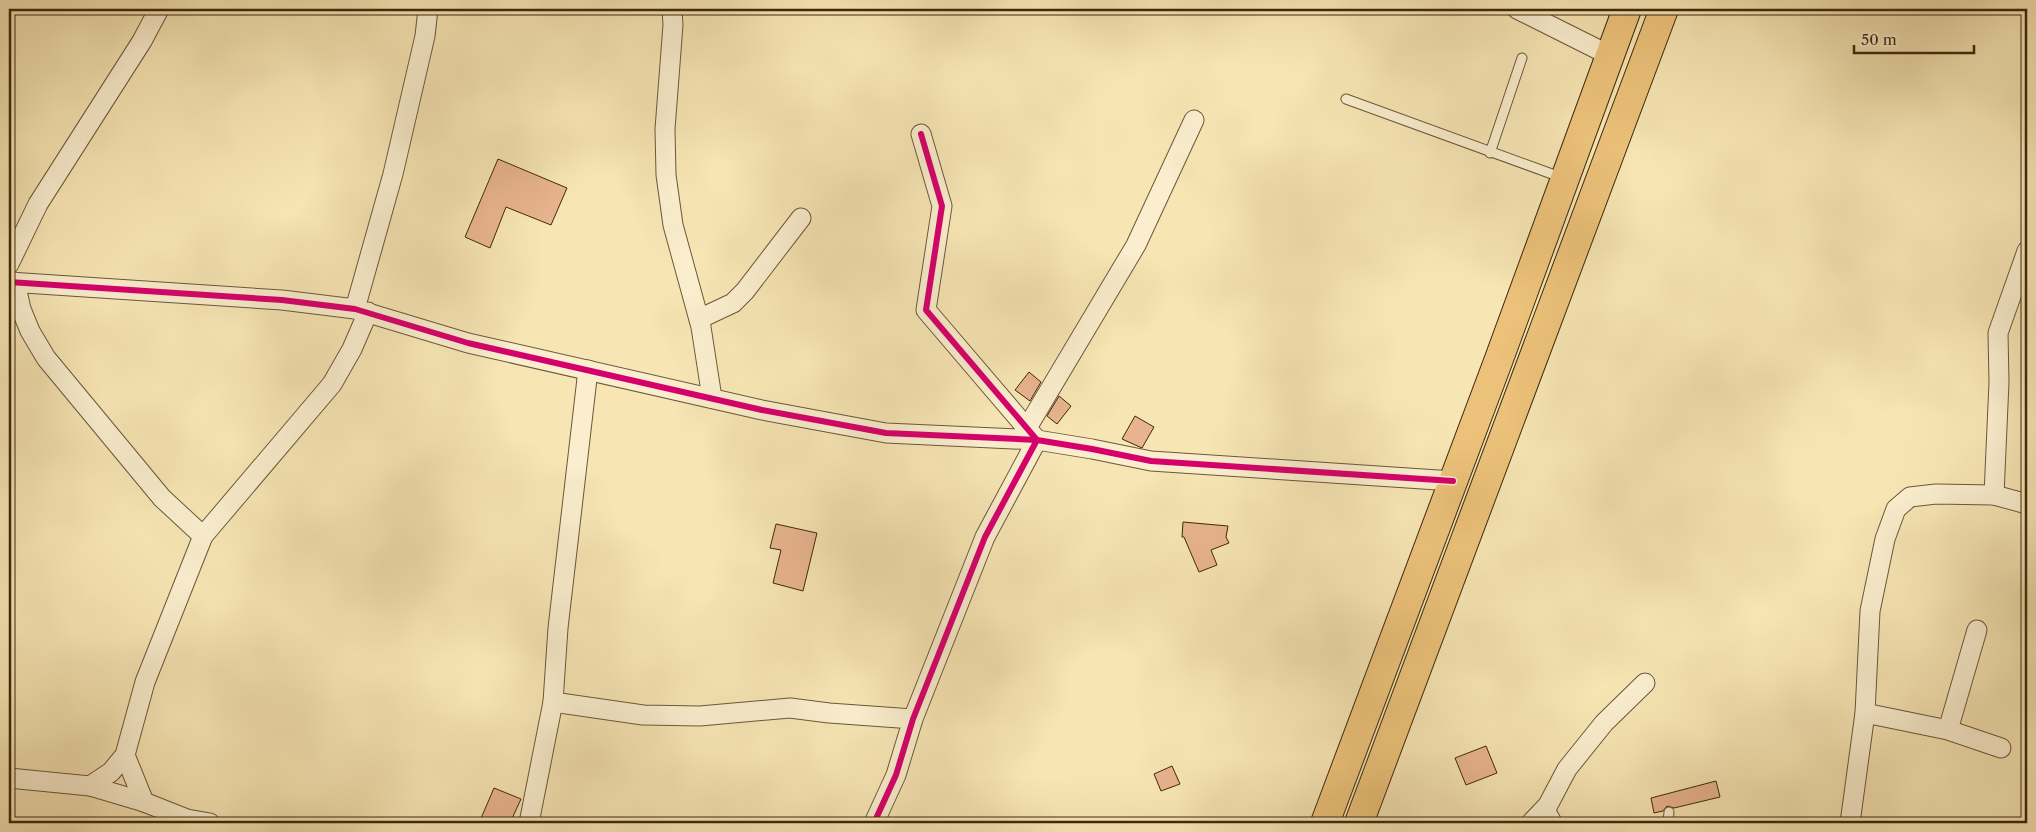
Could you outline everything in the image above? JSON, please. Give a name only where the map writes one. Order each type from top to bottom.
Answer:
[{"type":"highway","points":[[1325,823],[1566,179],[1627,9]]},
{"type":"highway","points":[[1359,823],[1664,9]]},
{"type":"street","points":[[9,264],[38,204],[142,42],[158,9]]},
{"type":"street","points":[[90,786],[111,772],[125,755],[145,682],[203,536],[332,384],[352,349],[425,36],[428,9]]},
{"type":"street","points":[[672,9],[673,24],[664,129],[666,175],[673,224],[699,319],[712,398]]},
{"type":"street","points":[[1517,9],[1609,56]]},
{"type":"street","points":[[874,823],[896,775],[913,719],[985,537],[1028,436],[1136,245],[1194,120]]},
{"type":"street","points":[[921,134],[942,206],[926,310],[1028,436]]},
{"type":"street","points":[[699,319],[732,303],[739,297],[801,218]]},
{"type":"street","points":[[1994,495],[1999,382],[1998,333],[2027,251]]},
{"type":"street","points":[[203,536],[162,498],[46,358],[30,331],[12,282],[273,299],[361,311],[468,343],[762,410],[886,433],[1028,436],[1151,461],[1453,481]]},
{"type":"street","points":[[529,823],[553,702],[558,628],[588,370]]},
{"type":"street","points":[[1850,823],[1865,714],[1870,611],[1885,539],[1896,509],[1910,497],[1936,494],[1994,495],[2027,504]]},
{"type":"street","points":[[1948,730],[1977,630]]},
{"type":"street","points":[[1531,823],[1548,805],[1567,769],[1604,723],[1645,683]]},
{"type":"street","points":[[553,702],[643,715],[700,716],[790,708],[829,713],[913,719]]},
{"type":"street","points":[[1865,714],[1948,730],[2001,748]]},
{"type":"street","points":[[125,755],[144,802]]},
{"type":"street","points":[[9,778],[90,786],[144,802],[187,819],[210,823]]},
{"type":"lane","points":[[1490,153],[1522,58]]},
{"type":"lane","points":[[1346,99],[1490,153],[1566,179]]},
{"type":"lane","points":[[1548,805],[1558,823]]},
{"type":"lane","points":[[1668,823],[1669,812]]},
{"type":"building","points":[[498,159],[567,188],[551,225],[506,207],[490,248],[465,237]]},
{"type":"building","points":[[1029,372],[1041,382],[1030,401],[1015,390]]},
{"type":"building","points":[[1059,396],[1071,406],[1057,424],[1047,416]]},
{"type":"building","points":[[1135,416],[1154,427],[1142,448],[1122,439]]},
{"type":"building","points":[[1183,522],[1228,526],[1226,537],[1229,543],[1211,550],[1217,565],[1199,572],[1184,537],[1182,537]]},
{"type":"building","points":[[776,524],[817,533],[803,591],[773,583],[781,550],[770,548]]},
{"type":"building","points":[[1486,746],[1497,773],[1466,785],[1455,758]]},
{"type":"building","points":[[1172,766],[1180,784],[1161,791],[1154,774]]},
{"type":"building","points":[[1716,781],[1720,797],[1674,808],[1667,806],[1663,811],[1654,813],[1651,798]]},
{"type":"building","points":[[494,788],[521,799],[510,823],[479,823]]},
{"type":"cycle path","points":[[874,823],[896,775],[913,719],[985,537],[1037,440],[926,310],[942,206],[921,134]]},
{"type":"cycle path","points":[[9,282],[282,300],[355,309],[468,343],[762,410],[886,433],[1037,440],[1151,461],[1453,481]]}]
